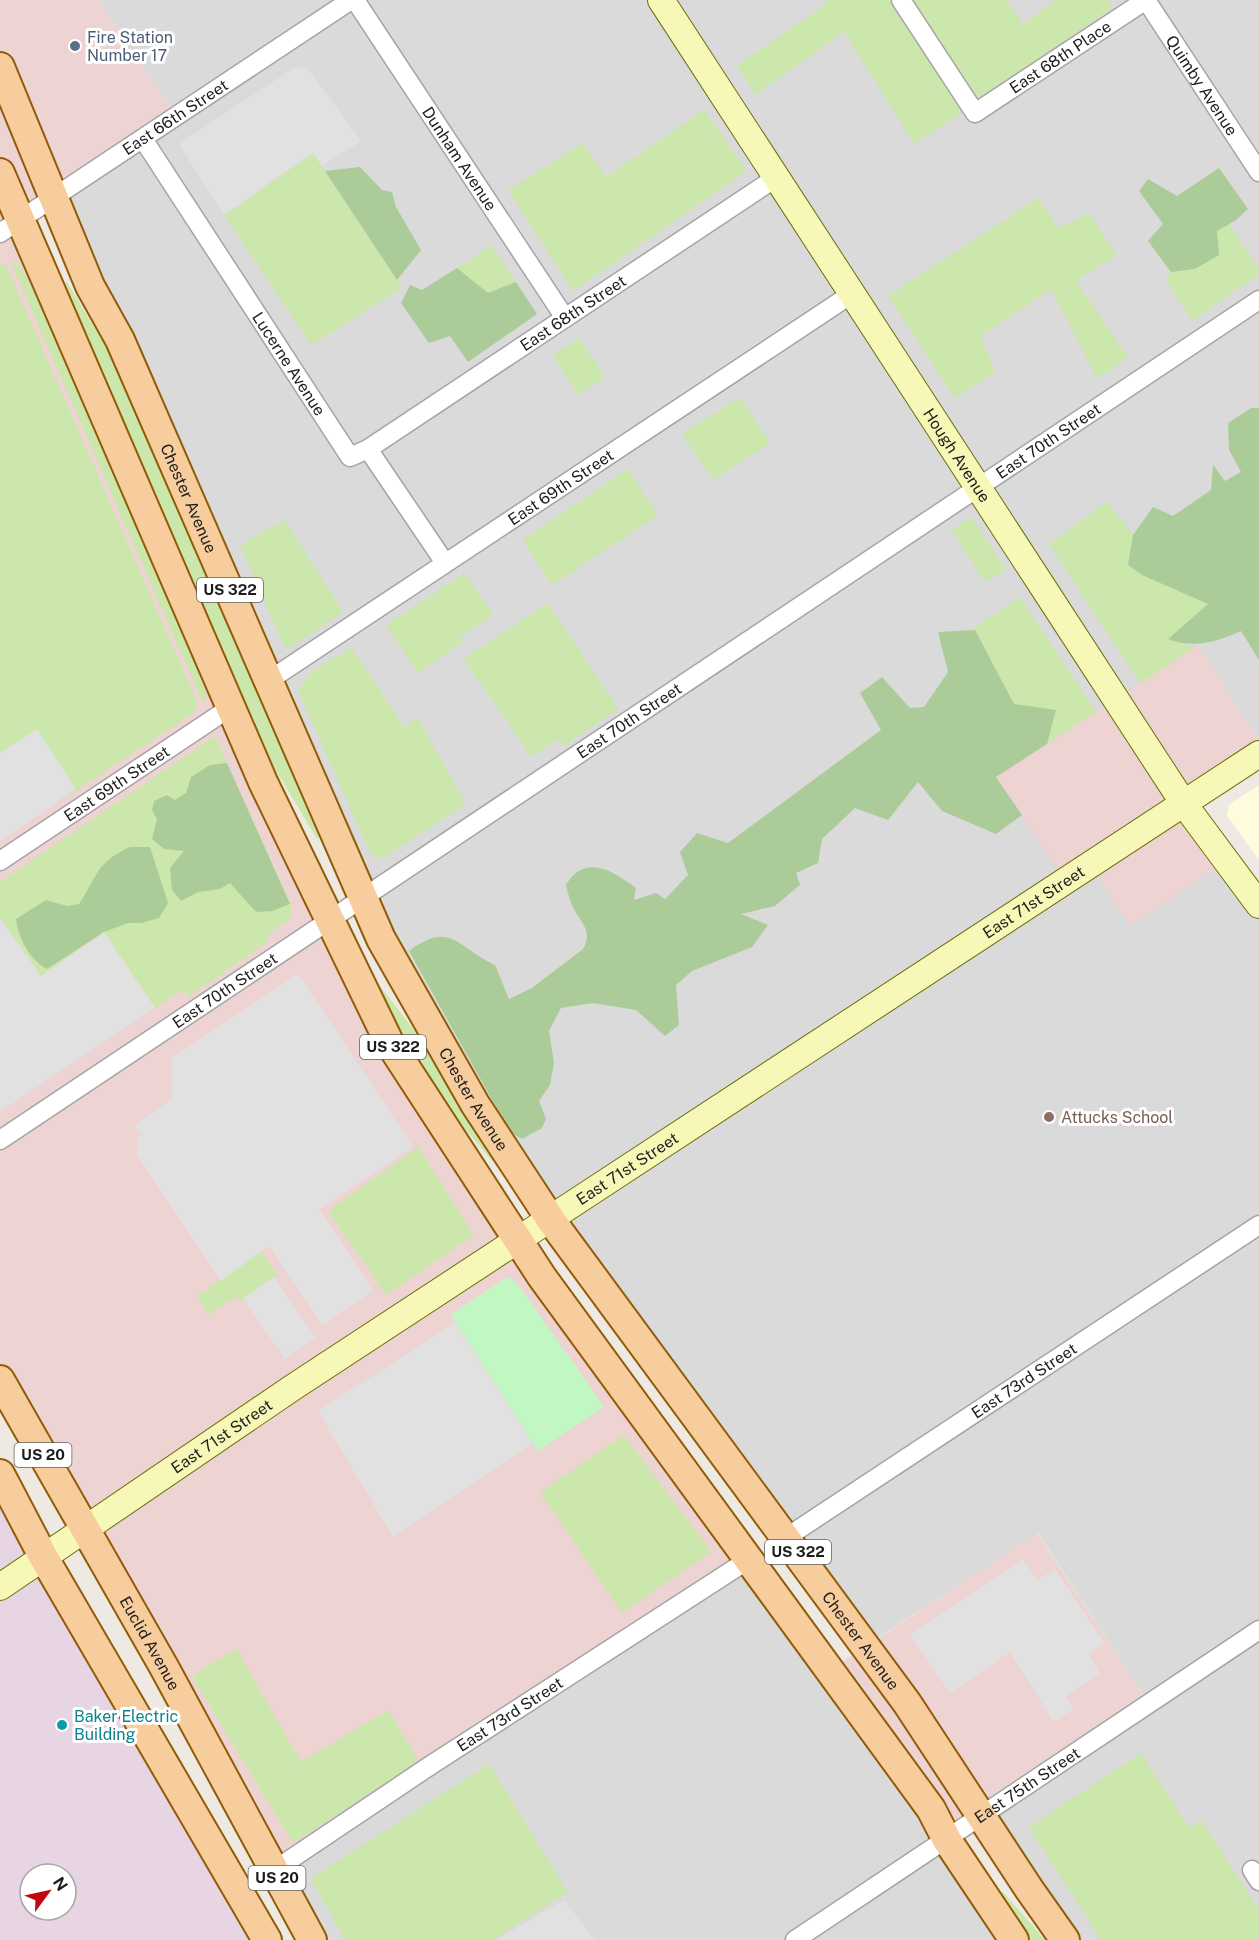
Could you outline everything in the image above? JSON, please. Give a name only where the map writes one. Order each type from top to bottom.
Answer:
[{"type":"main road","name":"Chester Avenue","points":[[0,67],[90,286],[120,339],[362,897],[381,939],[425,1021],[475,1104],[550,1219],[787,1537],[913,1712],[1065,1940]]},
{"type":"main road","name":"US 322","points":[[0,173],[10,226],[328,920],[389,1042],[542,1277],[609,1372],[931,1809],[947,1840],[1014,1940]]},
{"type":"main road","name":"Euclid Avenue","points":[[0,1380],[86,1529],[312,1940]]},
{"type":"main road","name":"US 20","points":[[0,1474],[44,1558],[267,1940]]},
{"type":"street","name":"East 66th Street","points":[[10,226],[353,0]]},
{"type":"street","name":"Dunham Avenue","points":[[353,0],[565,318]]},
{"type":"street","name":"Hough Avenue","points":[[661,0],[1184,804],[1259,905]]},
{"type":"street","name":"East 68th Place","points":[[901,0],[975,113],[1146,0]]},
{"type":"street","name":"Quimby Avenue","points":[[1146,0],[1259,172]]},
{"type":"street","name":"Lucerne Avenue","points":[[143,139],[351,457],[368,449]]},
{"type":"street","name":"East 68th Street","points":[[368,449],[777,177]]},
{"type":"street","name":"East 69th Street","points":[[268,681],[853,294]]},
{"type":"street","name":"East 70th Street","points":[[0,1140],[1259,300]]},
{"type":"street","points":[[368,449],[445,563]]},
{"type":"street","name":"East 69th Street","points":[[0,861],[231,707]]},
{"type":"street","name":"East 71st Street","points":[[0,1587],[292,1388],[1259,754]]},
{"type":"street","name":"East 73rd Street","points":[[787,1537],[1259,1225]]},
{"type":"street","name":"East 73rd Street","points":[[273,1871],[431,1765],[748,1560]]},
{"type":"street","name":"East 75th Street","points":[[795,1940],[1259,1630]]},
{"type":"shaded area","points":[[0,0],[99,0],[176,117],[21,219],[389,1042],[748,1560],[273,1871],[0,1380]]},
{"type":"shaded area","points":[[99,0],[1259,0],[1259,741],[1198,645],[1090,866],[1227,861],[1259,905],[1259,1940],[1065,1940],[981,1817],[1149,1703],[1038,1533],[865,1646],[455,1070],[54,197],[176,117]]},
{"type":"shaded area","points":[[307,67],[361,141],[322,166],[313,153],[224,215],[179,144],[294,68]]},
{"type":"shaded area","points":[[1198,645],[1259,741],[1259,754],[1184,804],[1227,861],[1130,926],[1090,866],[1066,881],[996,777]]},
{"type":"shaded area","points":[[37,729],[76,789],[0,842],[0,753]]},
{"type":"shaded area","points":[[1259,785],[1259,860],[1227,816],[1229,805]]},
{"type":"shaded area","points":[[0,918],[41,976],[104,932],[155,1008],[0,1112]]},
{"type":"shaded area","points":[[298,974],[413,1147],[319,1209],[373,1291],[322,1325],[269,1246],[221,1281],[137,1155],[138,1138],[141,1135],[134,1125],[172,1099],[172,1058]]},
{"type":"shaded area","points":[[274,1277],[316,1338],[285,1359],[243,1298]]},
{"type":"shaded area","points":[[455,1323],[533,1443],[393,1537],[318,1411]]},
{"type":"shaded area","points":[[0,1475],[267,1940],[0,1940]]},
{"type":"shaded area","points":[[1037,1533],[1149,1703],[947,1840],[829,1671]]},
{"type":"shaded area","points":[[1023,1559],[1037,1580],[1055,1569],[1104,1643],[1089,1654],[1100,1674],[1066,1696],[1074,1708],[1054,1722],[1010,1652],[950,1693],[910,1634]]},
{"type":"shaded area","points":[[748,1560],[1014,1940],[312,1940],[273,1871]]},
{"type":"shaded area","points":[[564,1900],[595,1940],[496,1940]]},
{"type":"green space","points":[[825,0],[893,0],[964,112],[914,144],[844,32],[755,95],[737,65],[827,4]]},
{"type":"green space","points":[[912,0],[1007,0],[1023,24],[1056,0],[1108,0],[1113,8],[978,99]]},
{"type":"green space","points":[[704,110],[747,171],[573,291],[508,190],[583,143],[606,177]]},
{"type":"green space","points":[[313,153],[402,288],[311,345],[224,215]]},
{"type":"green space","points":[[360,167],[382,190],[392,192],[396,207],[421,250],[397,280],[325,171]]},
{"type":"green space","points":[[1219,168],[1248,209],[1236,220],[1217,231],[1219,255],[1195,269],[1171,272],[1148,241],[1163,224],[1139,191],[1148,179],[1177,196]]},
{"type":"green space","points":[[1038,198],[1058,228],[1089,213],[1117,255],[1076,281],[1128,357],[1097,379],[1051,289],[981,336],[995,372],[955,398],[888,296]]},
{"type":"green space","points":[[1229,224],[1259,269],[1259,274],[1192,321],[1165,278],[1171,272],[1195,269],[1217,231]]},
{"type":"green space","points":[[492,245],[516,282],[488,293],[457,268]]},
{"type":"green space","points":[[11,263],[20,265],[35,294],[199,671],[206,694],[205,702],[202,701]]},
{"type":"green space","points":[[0,265],[6,265],[198,704],[194,713],[55,804],[19,744],[15,743],[0,753]]},
{"type":"green space","points":[[457,268],[488,293],[516,282],[537,314],[468,362],[450,336],[429,343],[401,303],[410,285],[422,290]]},
{"type":"green space","points":[[67,282],[110,354],[320,837],[317,839],[272,764],[64,284]]},
{"type":"green space","points":[[579,338],[605,377],[578,395],[553,355]]},
{"type":"green space","points":[[740,397],[770,443],[713,480],[682,434]]},
{"type":"green space","points":[[1251,408],[1259,408],[1259,660],[1241,631],[1196,644],[1168,639],[1208,604],[1142,575],[1128,565],[1133,535],[1153,507],[1173,516],[1211,490],[1213,465],[1225,481],[1241,472],[1229,450],[1228,423]]},
{"type":"green space","points":[[628,469],[658,515],[552,585],[522,540]]},
{"type":"green space","points":[[1107,502],[1133,535],[1128,565],[1208,604],[1184,645],[1198,645],[1140,683],[1049,544]]},
{"type":"green space","points":[[971,517],[1006,570],[985,582],[951,530]]},
{"type":"green space","points":[[285,520],[343,612],[290,648],[284,646],[240,545]]},
{"type":"green space","points":[[465,573],[493,615],[460,637],[463,642],[418,673],[386,625]]},
{"type":"green space","points":[[1020,597],[1096,712],[1047,744],[1056,710],[1014,705],[975,631],[970,631]]},
{"type":"green space","points":[[548,603],[618,709],[564,746],[557,739],[531,757],[464,659]]},
{"type":"green space","points":[[975,630],[1014,704],[1056,710],[1047,744],[996,777],[1022,815],[996,834],[942,811],[918,782],[888,820],[855,808],[822,839],[818,863],[796,873],[800,885],[775,906],[741,914],[768,925],[752,947],[692,971],[676,985],[679,1025],[665,1036],[636,1010],[593,1003],[561,1008],[549,1031],[554,1063],[550,1085],[539,1101],[546,1119],[542,1128],[522,1139],[510,1132],[409,951],[423,942],[444,937],[462,944],[495,965],[509,999],[532,988],[583,949],[586,943],[587,932],[573,906],[566,885],[574,875],[590,867],[600,868],[636,888],[634,900],[656,893],[665,899],[688,875],[680,852],[697,833],[728,843],[881,730],[860,693],[882,677],[910,708],[924,707],[948,672],[938,632]]},
{"type":"green space","points":[[352,648],[404,727],[417,717],[466,804],[383,858],[377,858],[370,852],[299,693],[302,685],[313,672]]},
{"type":"green space","points":[[215,736],[292,907],[290,918],[271,933],[265,944],[188,997],[182,990],[155,1008],[104,932],[41,976],[0,918],[0,882]]},
{"type":"green space","points":[[227,763],[290,904],[272,911],[256,912],[230,883],[220,889],[198,892],[181,901],[172,890],[170,868],[184,851],[164,849],[152,839],[157,819],[152,810],[154,801],[167,795],[175,800],[186,793],[191,777],[210,765]]},
{"type":"green space","points":[[130,847],[150,847],[168,903],[159,918],[141,923],[128,923],[104,932],[47,969],[41,965],[26,948],[19,934],[16,919],[46,900],[67,906],[79,904],[103,865]]},
{"type":"green space","points":[[377,982],[420,1038],[495,1159],[493,1162],[442,1101],[374,984]]},
{"type":"green space","points":[[418,1147],[474,1235],[386,1295],[328,1211]]},
{"type":"green space","points":[[261,1251],[278,1275],[240,1301],[236,1296],[208,1315],[197,1296]]},
{"type":"green space","points":[[507,1277],[512,1278],[522,1290],[604,1407],[538,1451],[451,1315]]},
{"type":"green space","points":[[624,1435],[709,1548],[710,1553],[622,1613],[540,1492]]},
{"type":"green space","points":[[236,1648],[301,1762],[388,1710],[419,1761],[293,1843],[192,1677]]},
{"type":"green space","points":[[1141,1753],[1189,1828],[1201,1820],[1259,1910],[1259,1940],[1101,1940],[1029,1827]]},
{"type":"green space","points":[[489,1764],[568,1892],[492,1940],[345,1940],[311,1878]]},
{"type":"green space","points":[[1003,1892],[1045,1940],[1031,1940],[1000,1893]]},
{"type":"place","name":"Fire Station Number 17","points":[[75,46]]},
{"type":"place","name":"Attucks School","points":[[1049,1117]]},
{"type":"place","name":"Baker Electric Building","points":[[62,1725]]}]
